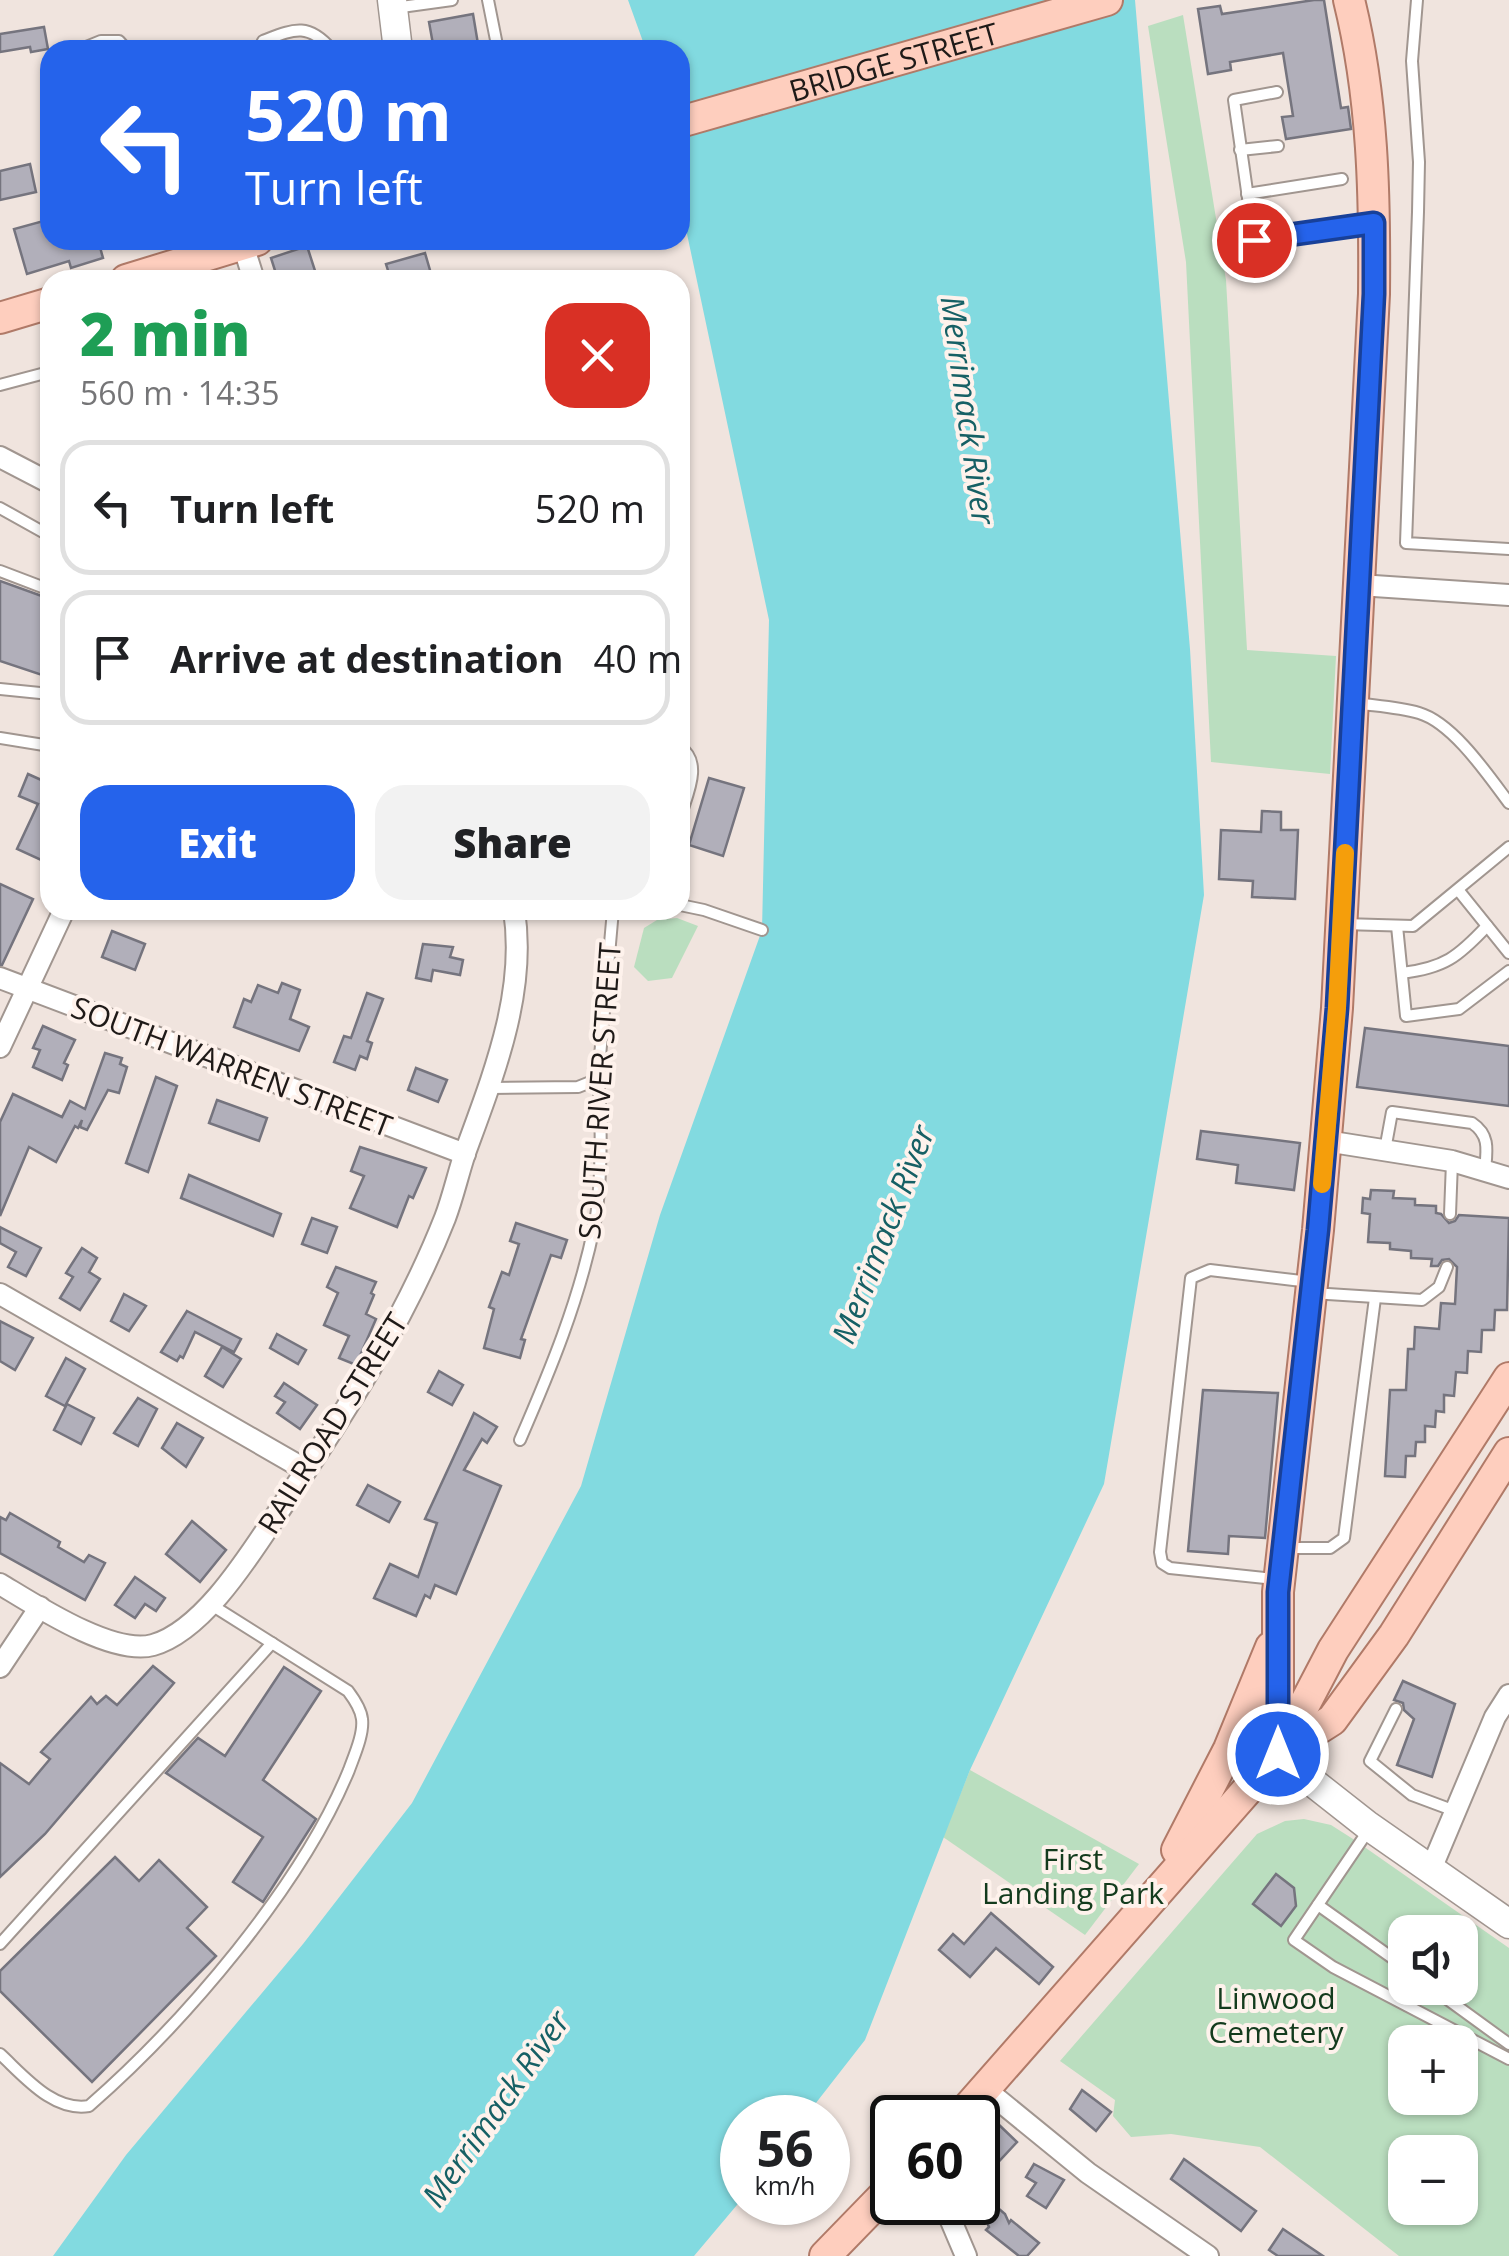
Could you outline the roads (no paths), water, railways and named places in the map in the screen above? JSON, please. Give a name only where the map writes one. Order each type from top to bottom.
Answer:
[{"type":"main road","name":"BRIDGE STREET","points":[[690,119],[1108,0]]},
{"type":"main road","points":[[1278,1754],[1280,1579],[1326,1141],[1342,924],[1374,223],[1369,109],[1349,0]]},
{"type":"main road","points":[[392,4],[397,40]]},
{"type":"main road","points":[[151,270],[202,250]]},
{"type":"main road","points":[[0,318],[40,306]]},
{"type":"main road","points":[[980,2095],[1278,1754],[1334,1650],[1509,1378]]},
{"type":"main road","points":[[1278,1754],[1332,1720],[1424,1590],[1509,1453]]},
{"type":"main road","points":[[1147,1904],[1229,1749],[1278,1630]]},
{"type":"main road","points":[[1278,1754],[1370,1827],[1509,1924]]},
{"type":"main road","points":[[825,2256],[870,2210]]},
{"type":"street","points":[[0,456],[40,478]]},
{"type":"street","points":[[1359,585],[1509,595]]},
{"type":"street","points":[[0,1047],[59,920]]},
{"type":"street","name":"RAILROAD STREET","points":[[40,1607],[73,1626],[128,1646],[152,1645],[178,1633],[209,1604],[248,1557],[368,1374],[409,1298],[445,1218],[491,1088],[514,987],[518,940],[515,920]]},
{"type":"street","name":"SOUTH WARREN STREET","points":[[0,978],[465,1154]]},
{"type":"street","points":[[1326,1141],[1452,1161],[1509,1178]]},
{"type":"street","points":[[0,1294],[306,1470]]},
{"type":"street","points":[[0,1584],[40,1607],[0,1667]]},
{"type":"street","points":[[1431,1869],[1496,1717],[1509,1696]]},
{"type":"street","points":[[985,2089],[1088,2172],[1208,2256]]},
{"type":"street","points":[[953,2225],[966,2256]]},
{"type":"lane","points":[[392,4],[452,0]]},
{"type":"lane","points":[[488,0],[496,40]]},
{"type":"lane","points":[[1417,0],[1412,61],[1419,196],[1406,543],[1509,549]]},
{"type":"lane","points":[[265,40],[294,29],[316,34],[322,40]]},
{"type":"lane","points":[[1277,92],[1234,100],[1254,240],[1374,223]]},
{"type":"lane","points":[[1240,150],[1278,146]]},
{"type":"lane","points":[[1247,194],[1342,178]]},
{"type":"lane","points":[[0,384],[40,375]]},
{"type":"lane","points":[[0,508],[40,530]]},
{"type":"lane","points":[[0,572],[40,586]]},
{"type":"lane","points":[[0,689],[40,693]]},
{"type":"lane","points":[[1353,703],[1421,714],[1437,722],[1468,751],[1509,803]]},
{"type":"lane","points":[[0,738],[40,744]]},
{"type":"lane","points":[[690,757],[690,783]]},
{"type":"lane","points":[[1342,924],[1412,926],[1509,848]]},
{"type":"lane","points":[[1459,891],[1509,953]]},
{"type":"lane","points":[[690,907],[762,930]]},
{"type":"lane","name":"SOUTH RIVER STREET","points":[[520,1440],[566,1328],[595,1224],[601,1104],[598,1080],[612,920]]},
{"type":"lane","points":[[1398,926],[1406,1016],[1459,1009],[1509,972]]},
{"type":"lane","points":[[1402,972],[1430,970],[1446,963],[1488,926]]},
{"type":"lane","points":[[491,1088],[578,1087],[598,1080]]},
{"type":"lane","points":[[1385,1150],[1392,1112],[1472,1123],[1482,1130],[1487,1143],[1485,1171]]},
{"type":"lane","points":[[1450,1214],[1452,1161]]},
{"type":"lane","points":[[1280,1579],[1170,1568],[1162,1563],[1160,1552],[1191,1278],[1210,1270],[1374,1298],[1422,1300],[1440,1287],[1447,1267]]},
{"type":"lane","points":[[1284,1548],[1330,1548],[1344,1538],[1374,1298]]},
{"type":"lane","points":[[0,2054],[34,2086],[62,2104],[89,2106],[152,2046],[236,1952],[284,1885],[337,1798],[356,1752],[362,1720],[348,1692],[209,1604]]},
{"type":"lane","points":[[0,1944],[272,1644]]},
{"type":"lane","points":[[1396,1710],[1370,1761],[1412,1795],[1455,1811]]},
{"type":"lane","points":[[1370,1827],[1294,1940],[1332,1966],[1388,1994]]},
{"type":"lane","points":[[1318,1905],[1388,1955]]},
{"type":"lane","points":[[1409,2005],[1509,2059]]},
{"type":"lane","points":[[1455,2005],[1509,2044]]},
{"type":"water","name":"Merrimack River","points":[[628,0],[1135,0],[1190,649],[1204,895],[1104,1484],[970,1770],[865,2040],[822,2095],[720,2095],[720,2225],[694,2256],[53,2256],[126,2155],[303,1944],[412,1803],[581,1486],[660,1215],[762,930],[769,620],[690,248],[690,40],[642,40]]},
{"type":"park label","name":"First Landing Park","points":[[1073,1875]]},
{"type":"park label","name":"Linwood Cemetery","points":[[1276,2014]]}]
